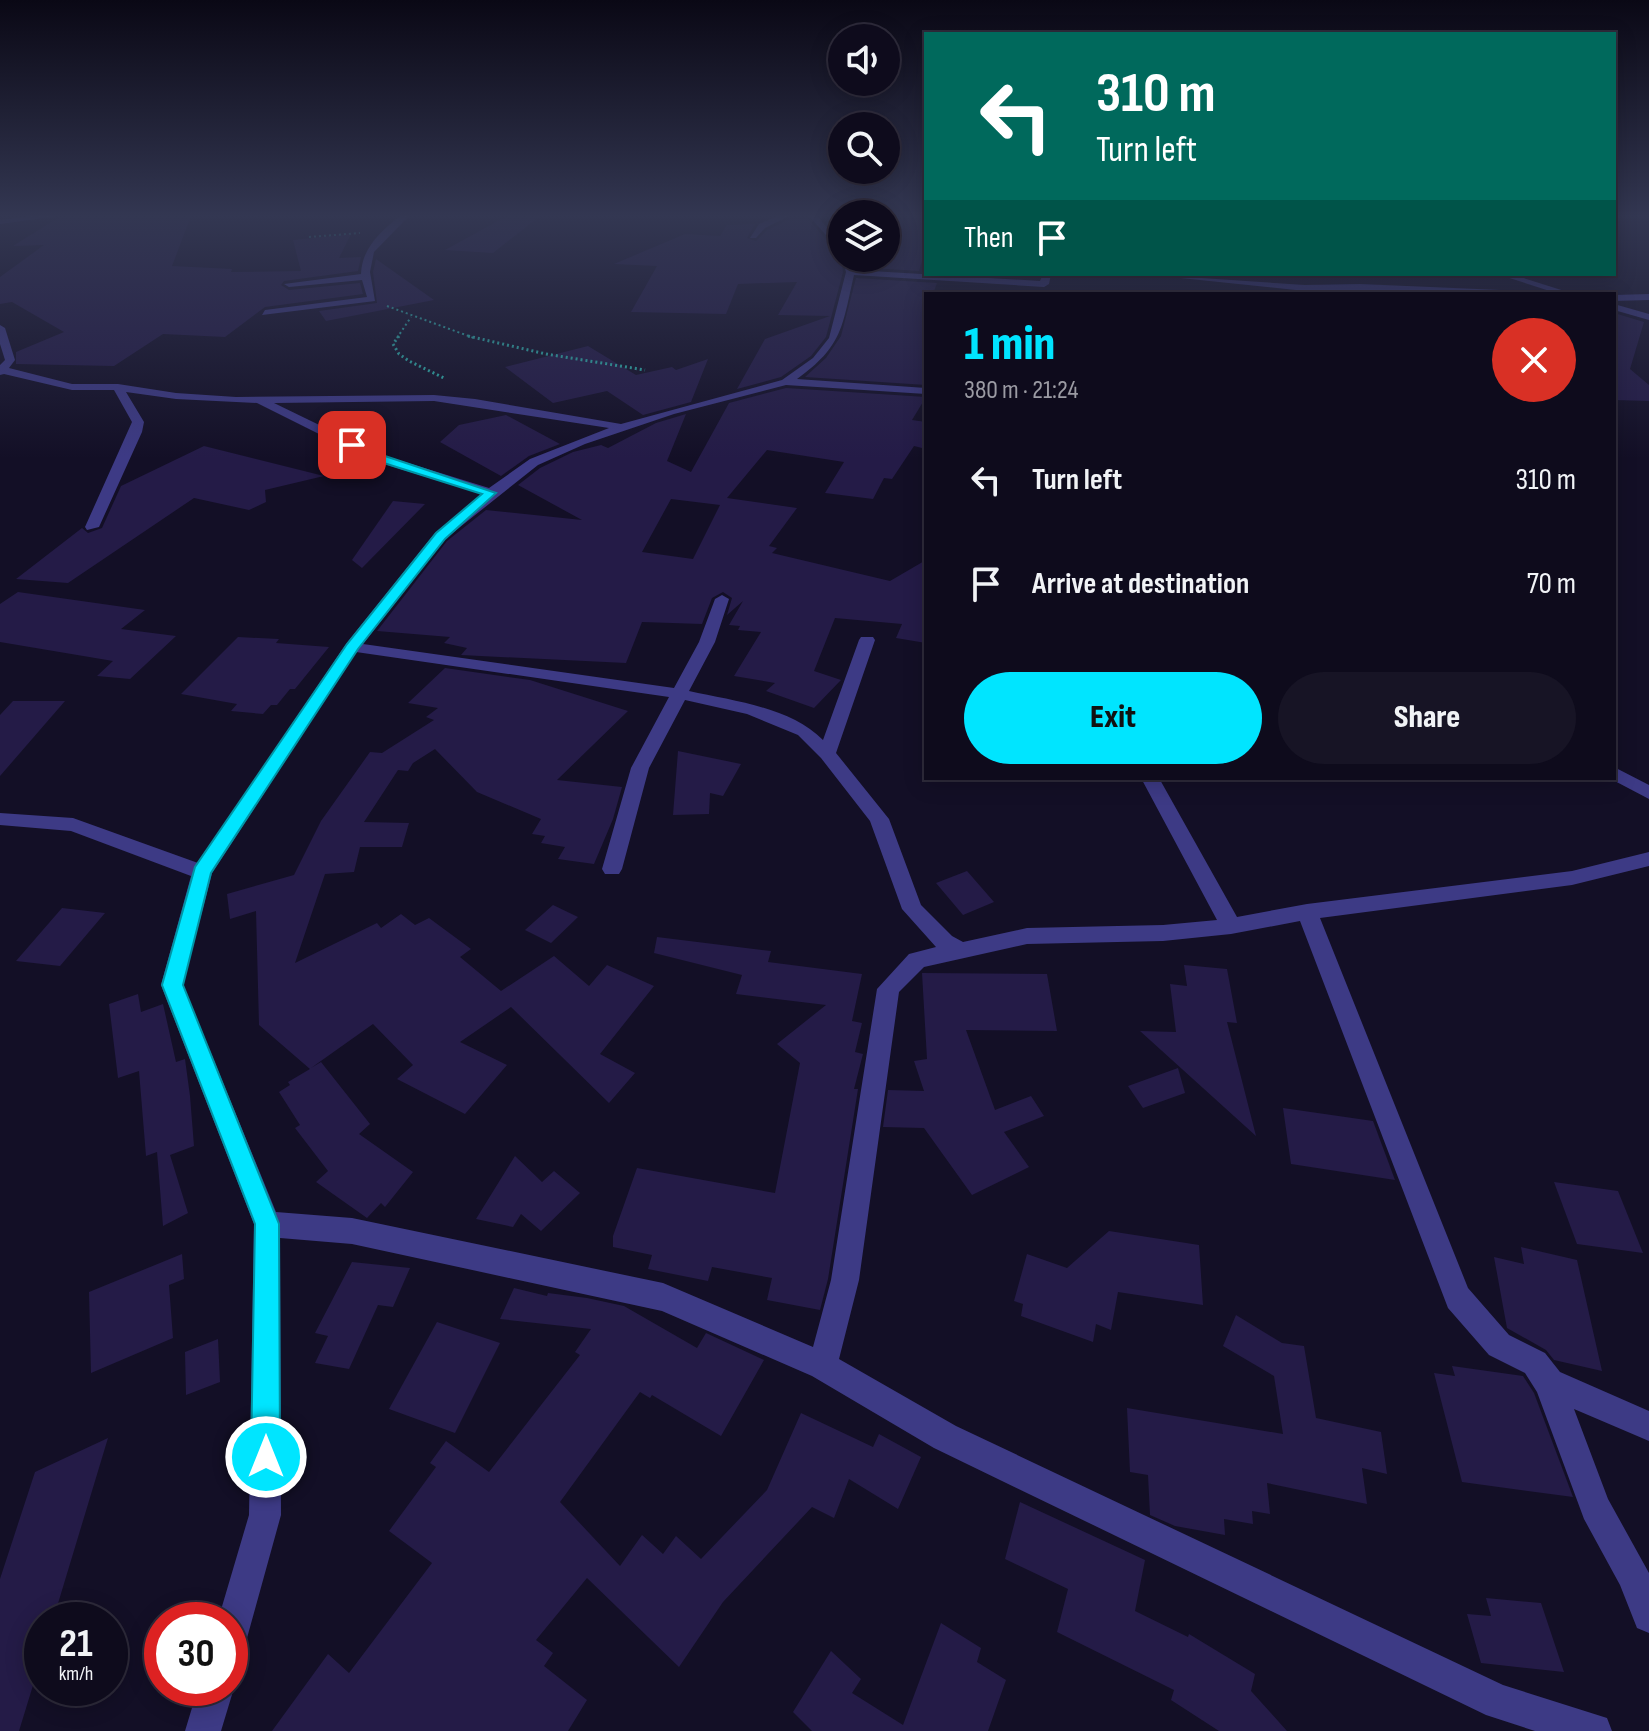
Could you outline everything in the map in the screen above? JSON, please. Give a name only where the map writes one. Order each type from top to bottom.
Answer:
[{"type":"street","points":[[786,382],[817,360],[834,338],[842,297]]},
{"type":"street","points":[[1616,298],[1649,297]]},
{"type":"street","points":[[265,313],[372,299]]},
{"type":"street","points":[[1616,308],[1649,317]]},
{"type":"street","points":[[0,328],[10,360],[1,371],[72,387],[118,387],[176,396],[258,399],[434,398],[621,427]]},
{"type":"street","points":[[240,1602],[265,1515],[267,1224],[172,985],[202,872],[352,647],[440,536],[534,462],[621,427],[786,382],[924,391]]},
{"type":"street","points":[[92,527],[138,422],[118,387]]},
{"type":"street","points":[[258,399],[375,457],[491,493]]},
{"type":"street","points":[[612,869],[640,768],[707,642],[722,599]]},
{"type":"street","points":[[827,754],[867,640]]},
{"type":"street","points":[[352,647],[681,694],[752,710],[804,731],[827,754],[879,819],[912,909],[944,942],[958,949]]},
{"type":"street","points":[[1616,774],[1649,793]]},
{"type":"street","points":[[1151,780],[1231,926]]},
{"type":"street","points":[[0,819],[73,825],[202,872]]},
{"type":"street","points":[[822,1366],[845,1280],[888,989],[917,960],[1027,936],[1163,933],[1231,926],[1307,912],[1572,878],[1649,859]]},
{"type":"street","points":[[1307,912],[1458,1298],[1499,1345],[1535,1363],[1549,1383],[1595,1508],[1633,1575],[1649,1616]]},
{"type":"street","points":[[267,1224],[352,1231],[663,1297],[822,1366],[945,1437],[1499,1702],[1594,1731]]},
{"type":"street","points":[[1549,1383],[1649,1426]]},
{"type":"street","points":[[203,1731],[211,1706]]},
{"type":"path","points":[[372,299],[411,317],[516,350],[645,370]]},
{"type":"path","points":[[411,317],[393,344],[399,354],[449,381]]},
{"type":"building","points":[[0,297],[342,297],[265,307],[225,337],[163,334],[114,366],[16,364],[16,352],[64,332],[12,302],[0,304]]},
{"type":"building","points":[[376,297],[429,297],[434,300],[326,321],[319,311],[377,303]]},
{"type":"building","points":[[640,297],[733,297],[726,314],[631,312]]},
{"type":"building","points":[[788,297],[837,297],[826,337],[811,356],[781,377],[737,389],[765,339],[830,316],[778,315]]},
{"type":"building","points":[[851,297],[924,297],[924,385],[805,377],[826,358],[841,336]]},
{"type":"building","points":[[1616,314],[1644,322],[1630,369],[1649,385],[1649,401],[1616,400]]},
{"type":"building","points":[[588,346],[636,375],[672,367],[676,370],[708,359],[691,402],[643,415],[607,391],[553,403],[505,367]]},
{"type":"building","points":[[786,388],[924,397],[912,420],[924,422],[924,448],[914,446],[892,479],[884,478],[873,499],[825,493],[844,462],[767,450],[727,498],[797,508],[769,546],[777,548],[772,553],[890,581],[924,561],[924,643],[896,638],[902,624],[835,618],[814,671],[841,680],[814,708],[766,691],[775,683],[734,676],[761,632],[738,630],[740,626],[729,625],[743,601],[727,615],[732,598],[723,592],[712,598],[702,624],[642,622],[626,663],[461,655],[467,648],[444,643],[450,637],[377,631],[447,541],[486,510],[582,520],[518,485],[540,468],[573,452],[601,445],[608,448],[656,423],[686,414],[667,461],[691,472],[729,403]],"holes":[[[671,499],[720,505],[693,559],[642,552]]]},
{"type":"building","points":[[506,415],[560,444],[529,456],[501,476],[440,442],[459,425]]},
{"type":"building","points":[[204,446],[324,476],[265,490],[266,502],[249,510],[194,498],[68,583],[16,579],[82,528],[88,533],[102,528],[121,486]]},
{"type":"building","points":[[393,501],[425,504],[362,568],[352,560]]},
{"type":"building","points":[[18,592],[145,610],[121,629],[176,636],[130,679],[97,676],[113,661],[0,642],[0,604]]},
{"type":"building","points":[[238,637],[279,639],[276,643],[329,647],[295,689],[290,689],[277,705],[271,705],[263,714],[231,711],[237,704],[181,694]]},
{"type":"building","points":[[445,668],[530,680],[628,711],[557,780],[622,787],[613,819],[594,864],[558,859],[565,847],[541,843],[545,836],[532,834],[541,819],[477,792],[435,749],[413,763],[408,771],[398,770],[364,822],[409,823],[402,847],[360,847],[354,872],[325,874],[295,963],[377,923],[381,928],[401,914],[415,925],[429,918],[471,949],[460,957],[501,991],[554,956],[589,986],[607,965],[654,986],[600,1054],[635,1073],[609,1103],[511,1007],[460,1042],[507,1065],[465,1114],[397,1079],[413,1065],[373,1024],[311,1068],[321,1062],[370,1124],[359,1134],[413,1172],[385,1207],[381,1203],[367,1218],[316,1182],[328,1171],[295,1128],[300,1125],[279,1092],[290,1085],[288,1082],[310,1069],[259,1025],[256,911],[230,919],[227,894],[294,875],[321,821],[370,752],[382,753],[434,720],[426,717],[438,708],[408,703]]},
{"type":"building","points":[[13,701],[65,701],[0,776],[0,715]]},
{"type":"building","points":[[678,751],[741,764],[723,796],[710,793],[709,814],[673,815]]},
{"type":"building","points":[[967,871],[994,902],[963,915],[936,883]]},
{"type":"building","points":[[553,905],[578,917],[551,943],[525,930]]},
{"type":"building","points":[[62,908],[105,913],[60,966],[16,961]]},
{"type":"building","points":[[657,937],[771,951],[768,962],[862,974],[852,1021],[862,1023],[855,1052],[863,1054],[854,1089],[858,1089],[828,1279],[820,1310],[767,1300],[772,1278],[712,1267],[708,1281],[648,1269],[652,1255],[613,1247],[613,1236],[637,1168],[775,1193],[800,1063],[777,1044],[826,1005],[736,994],[742,975],[654,953]]},
{"type":"building","points":[[1184,965],[1227,969],[1237,1023],[1227,1022],[1256,1136],[1140,1031],[1176,1032],[1170,984],[1187,986]]},
{"type":"building","points":[[922,973],[1047,974],[1057,1031],[966,1030],[995,1110],[1031,1096],[1044,1116],[1004,1132],[1029,1167],[972,1195],[924,1128],[883,1127],[888,1090],[924,1091],[914,1061],[927,1059]]},
{"type":"building","points":[[138,994],[141,1012],[163,1004],[176,1062],[185,1059],[190,1096],[194,1146],[170,1155],[188,1213],[163,1226],[157,1152],[146,1156],[139,1071],[118,1078],[109,1004]]},
{"type":"building","points":[[1178,1068],[1185,1093],[1143,1108],[1128,1086]]},
{"type":"building","points":[[1283,1108],[1373,1121],[1395,1180],[1291,1164]]},
{"type":"building","points":[[515,1156],[542,1182],[554,1171],[580,1193],[541,1231],[521,1214],[513,1227],[476,1219]]},
{"type":"building","points":[[1554,1182],[1618,1191],[1643,1253],[1577,1244]]},
{"type":"building","points":[[1109,1231],[1199,1245],[1203,1305],[1118,1292],[1111,1330],[1096,1324],[1093,1342],[1021,1316],[1023,1304],[1014,1301],[1027,1254],[1067,1268]]},
{"type":"building","points":[[1521,1247],[1577,1260],[1602,1371],[1554,1360],[1546,1350],[1507,1328],[1494,1257],[1524,1264]]},
{"type":"building","points":[[182,1254],[184,1279],[169,1285],[173,1338],[91,1373],[89,1292]]},
{"type":"building","points":[[352,1262],[410,1268],[393,1307],[378,1305],[349,1369],[315,1363],[328,1336],[315,1333]]},
{"type":"building","points":[[514,1288],[547,1296],[548,1293],[587,1298],[624,1306],[697,1348],[706,1333],[764,1360],[721,1436],[652,1395],[650,1398],[640,1392],[560,1502],[620,1566],[642,1535],[663,1554],[676,1536],[701,1559],[767,1490],[801,1413],[873,1447],[879,1434],[921,1457],[898,1509],[849,1479],[834,1518],[812,1507],[723,1602],[679,1667],[587,1578],[536,1640],[553,1653],[544,1666],[587,1700],[568,1731],[272,1731],[328,1654],[349,1673],[432,1563],[389,1531],[436,1467],[430,1463],[446,1441],[489,1472],[580,1355],[575,1352],[591,1329],[500,1319]]},
{"type":"building","points":[[1236,1315],[1282,1343],[1304,1346],[1316,1418],[1381,1432],[1387,1474],[1362,1468],[1367,1504],[1267,1483],[1270,1514],[1252,1511],[1253,1524],[1224,1519],[1225,1535],[1175,1526],[1150,1515],[1148,1475],[1130,1472],[1127,1408],[1283,1434],[1274,1376],[1223,1346]]},
{"type":"building","points":[[437,1322],[500,1343],[455,1433],[389,1409]]},
{"type":"building","points":[[218,1339],[220,1382],[186,1395],[185,1352]]},
{"type":"building","points":[[1452,1366],[1523,1376],[1534,1393],[1573,1497],[1462,1482],[1434,1373],[1455,1376]]},
{"type":"building","points":[[108,1438],[58,1602],[24,1602],[24,1706],[27,1706],[19,1731],[0,1731],[0,1579],[35,1472]]},
{"type":"building","points":[[1020,1502],[1145,1560],[1135,1611],[1188,1637],[1189,1634],[1255,1674],[1251,1691],[1287,1731],[1219,1731],[1171,1700],[1174,1690],[1057,1632],[1068,1589],[1005,1559]]},
{"type":"building","points":[[1486,1598],[1541,1603],[1564,1672],[1481,1663],[1467,1614],[1491,1616]]},
{"type":"building","points":[[941,1623],[981,1648],[977,1662],[1006,1680],[988,1731],[812,1731],[793,1712],[831,1651],[861,1679],[852,1693],[903,1725]]},
{"type":"route","points":[[266,1457],[267,1224],[172,985],[202,872],[352,647],[440,536],[491,493],[375,457],[352,445]]}]
